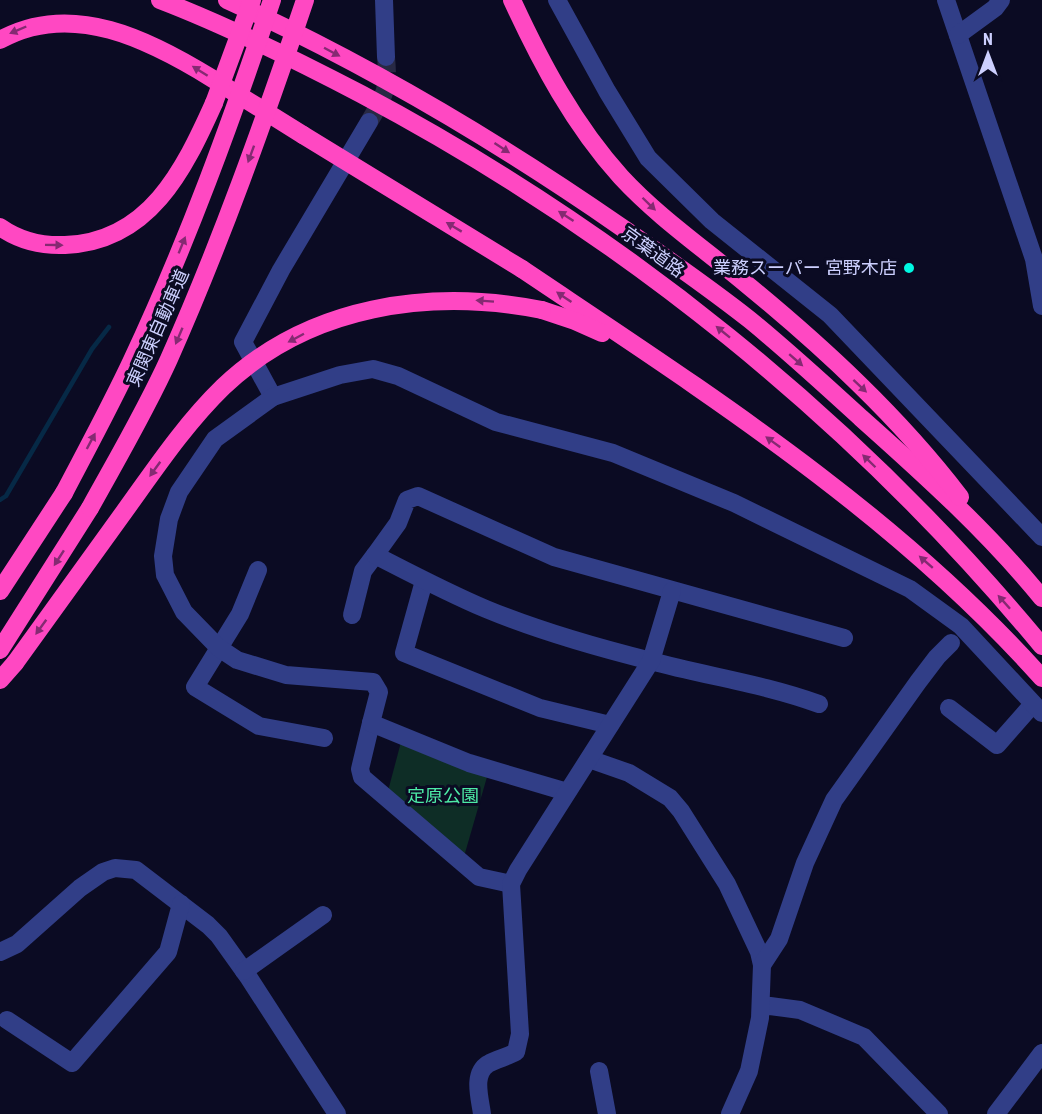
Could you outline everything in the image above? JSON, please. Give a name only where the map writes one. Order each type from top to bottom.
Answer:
[{"type":"highway","name":"京葉道路","points":[[159,0],[317,71],[405,118],[554,208],[647,273],[720,328],[786,384],[902,491],[1042,646]]},
{"type":"highway","name":"京葉道路","points":[[227,0],[411,94],[583,200],[677,266],[750,320],[909,460],[998,546],[1042,598]]},
{"type":"highway","points":[[0,227],[9,234],[33,244],[83,244],[111,235],[136,220],[156,204],[173,182],[194,147],[214,103],[252,0]]},
{"type":"highway","name":"東関東自動車道","points":[[0,591],[64,493],[133,358],[200,200],[234,111],[272,0]]},
{"type":"highway","name":"東関東自動車道","points":[[0,650],[79,527],[129,440],[168,361],[231,209],[305,0]]},
{"type":"highway","points":[[512,0],[548,74],[593,143],[622,177],[655,210],[746,283],[814,343],[883,408],[937,467],[998,546]]},
{"type":"highway","points":[[525,0],[575,108],[622,177]]},
{"type":"highway","points":[[0,40],[24,27],[61,21],[102,24],[152,42],[522,268],[700,388],[884,526],[978,610],[1042,678]]},
{"type":"highway","points":[[0,680],[15,663],[171,446],[201,410],[248,367],[285,343],[332,321],[401,303],[474,300],[506,303],[542,310],[575,321],[611,337],[700,388]]},
{"type":"street","points":[[384,0],[386,57]]},
{"type":"street","points":[[557,0],[607,91],[648,158],[712,220],[830,315],[1042,537]]},
{"type":"street","points":[[946,0],[1034,259],[1040,279],[1042,306]]},
{"type":"street","points":[[958,35],[995,8],[1001,0]]},
{"type":"street","points":[[273,397],[243,342],[281,270],[369,122]]},
{"type":"street","points":[[511,884],[479,877],[362,777],[360,769],[379,692],[373,682],[286,675],[237,660],[219,648],[184,612],[165,575],[163,556],[170,519],[179,492],[215,439],[273,397],[340,375],[373,369],[398,376],[496,422],[613,453],[734,503],[910,589],[961,626],[1038,709],[997,745],[949,708]]},
{"type":"street","points":[[352,615],[363,571],[398,522],[407,500],[417,496],[554,557],[843,638]]},
{"type":"street","points":[[375,555],[424,581],[486,609],[536,628],[651,661],[819,704]]},
{"type":"street","points":[[258,570],[240,614],[195,687],[259,726],[324,738]]},
{"type":"street","points":[[424,581],[404,653],[540,708],[610,725]]},
{"type":"street","points":[[482,1114],[478,1077],[489,1063],[516,1052],[520,1034],[511,884],[651,661],[672,591]]},
{"type":"street","points":[[762,965],[779,939],[805,863],[834,800],[918,682],[937,657],[951,644]]},
{"type":"street","points":[[371,723],[469,763],[567,792]]},
{"type":"street","points":[[589,759],[628,773],[670,798],[728,884],[759,952],[762,965],[762,1007],[748,1071],[730,1114]]},
{"type":"street","points":[[0,952],[17,944],[80,888],[103,872],[116,868],[136,870],[219,936],[337,1114]]},
{"type":"street","points":[[7,1020],[72,1063],[168,952],[181,904]]},
{"type":"street","points":[[244,971],[323,915]]},
{"type":"street","points":[[762,1007],[800,1010],[864,1036],[939,1114]]},
{"type":"street","points":[[996,1114],[1042,1053]]},
{"type":"street","points":[[599,1071],[607,1114]]},
{"type":"green space","name":"定原公園","points":[[401,742],[487,777],[463,860],[388,791]]},
{"type":"waterway","points":[[0,500],[6,496],[92,349],[109,327]]},
{"type":"tunnel","points":[[369,122],[385,91],[386,57]]},
{"type":"place","name":"業務スーパー 宮野木店","points":[[909,268]]}]
